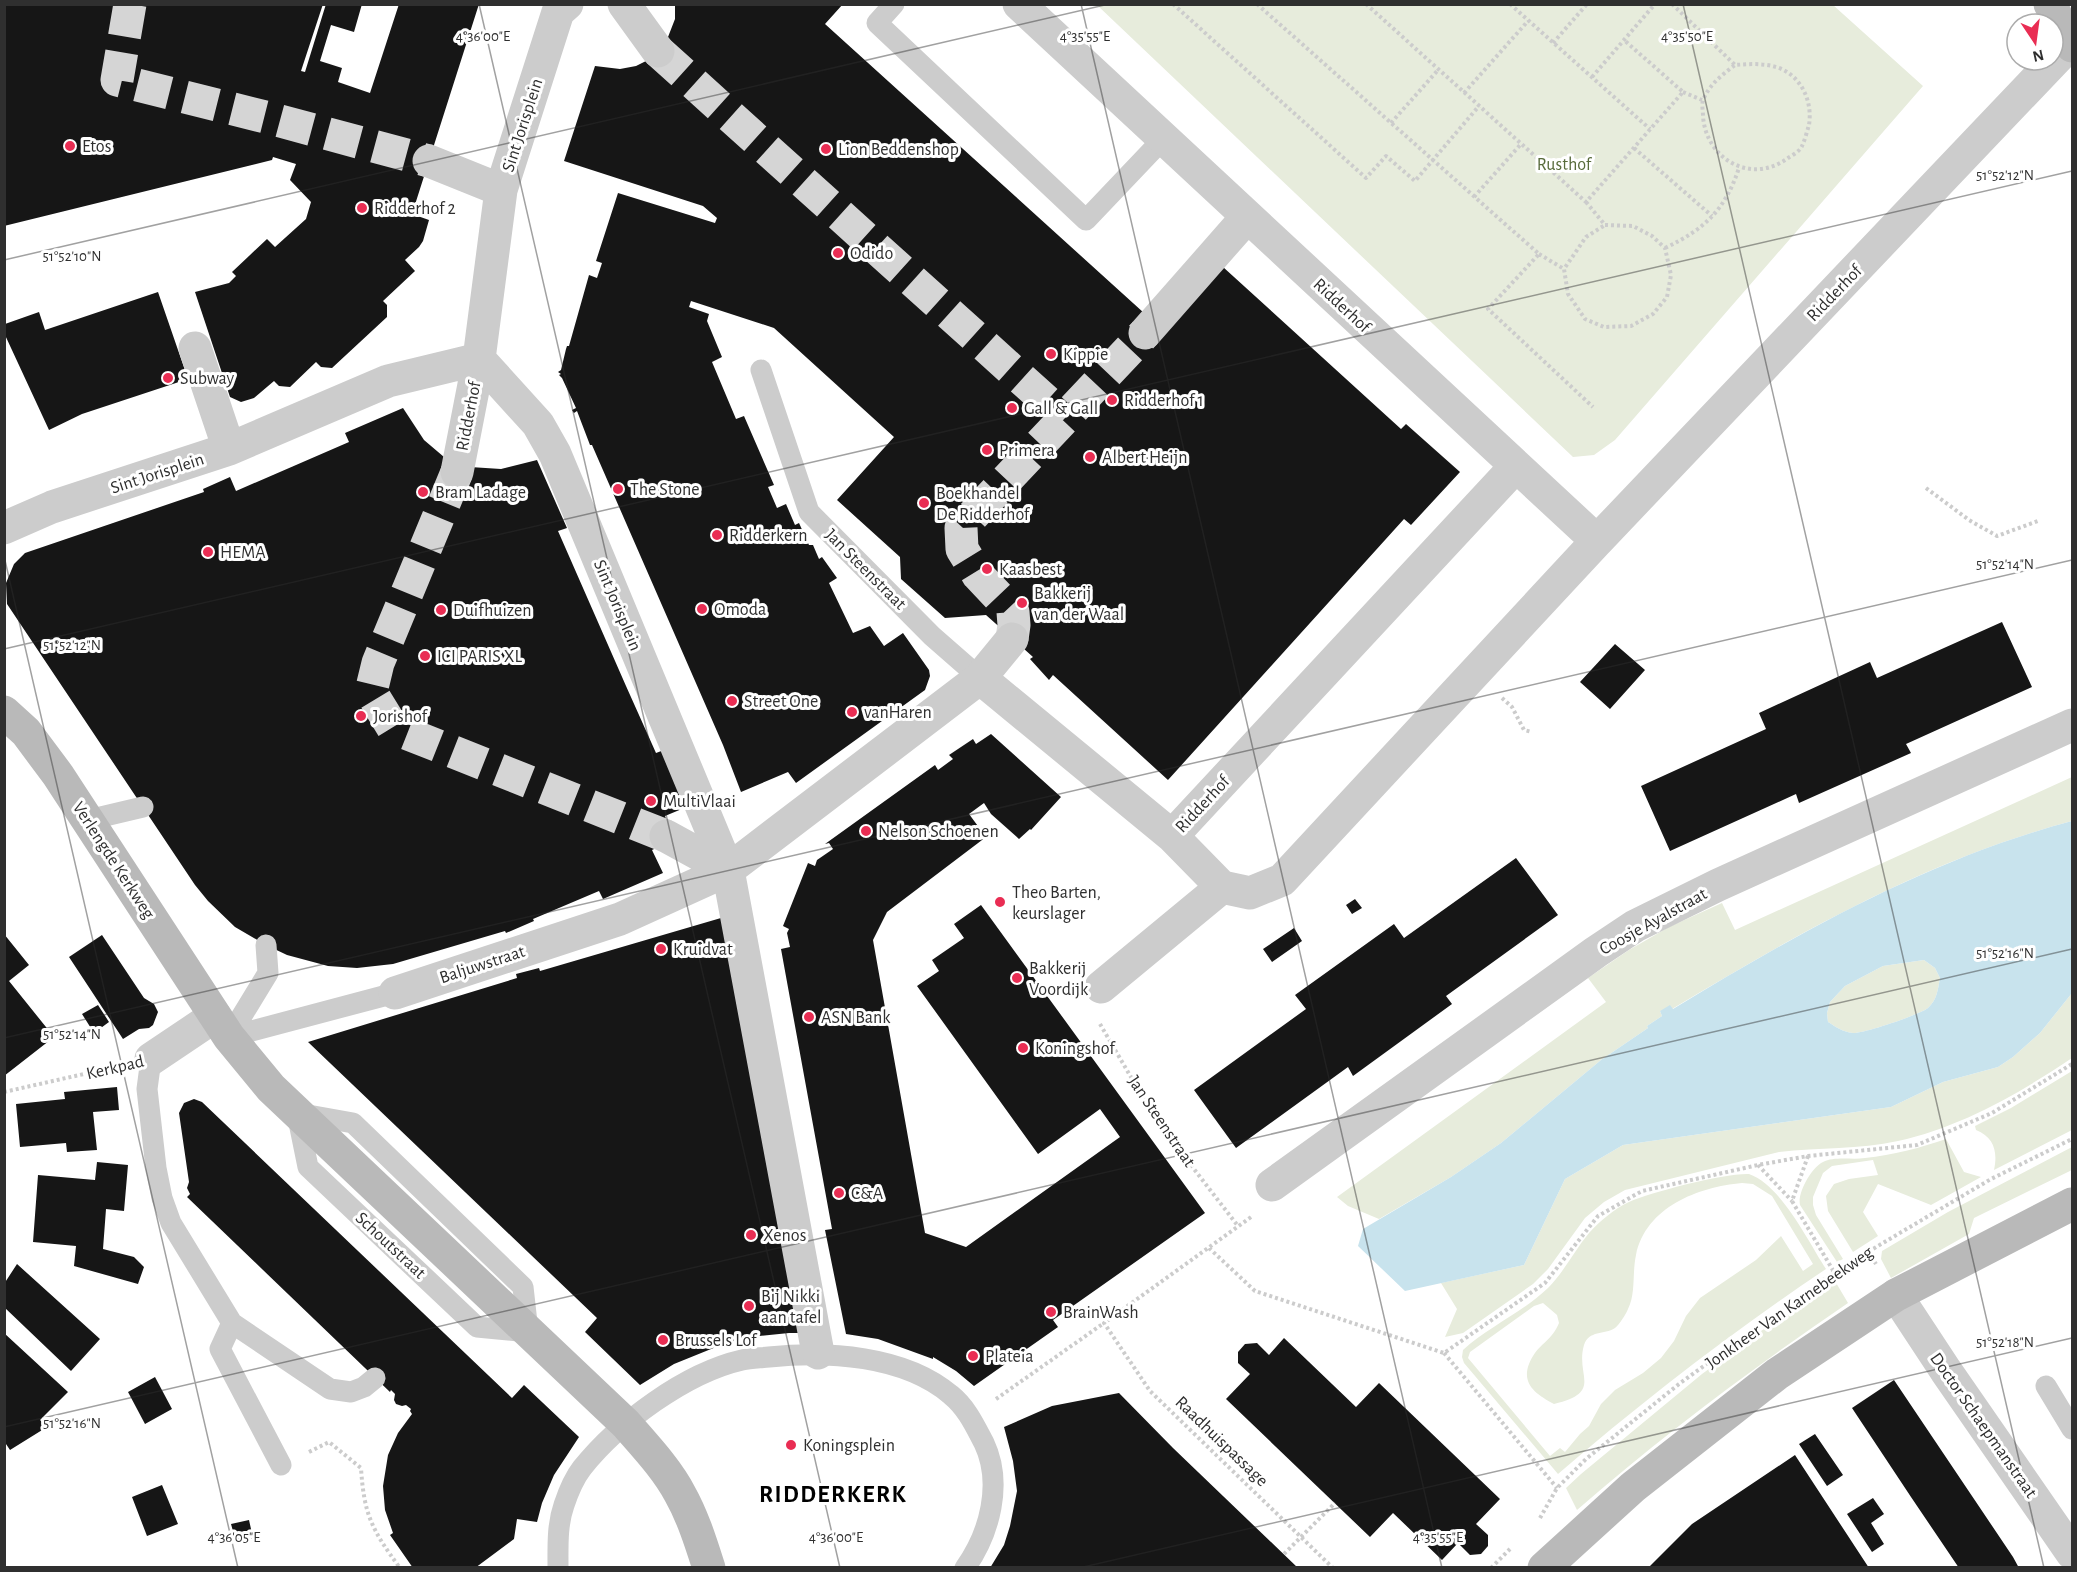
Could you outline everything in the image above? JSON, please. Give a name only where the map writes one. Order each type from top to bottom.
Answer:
[{"type":"street","name":"Sint Jorisplein","points":[[567,4],[558,12],[501,190],[479,359],[538,424],[555,454],[729,870]]},
{"type":"street","points":[[624,4],[658,51]]},
{"type":"street","name":"Ridderhof","points":[[1019,4],[1597,542]]},
{"type":"street","points":[[2050,4],[2072,45]]},
{"type":"street","name":"Ridderhof","points":[[1516,466],[1172,836],[1222,887],[1250,892],[1282,880],[1597,542],[2072,45]]},
{"type":"street","points":[[429,161],[501,190]]},
{"type":"street","points":[[1145,333],[1247,217]]},
{"type":"street","points":[[195,348],[229,449]]},
{"type":"street","name":"Sint Jorisplein","points":[[4,528],[52,507],[229,449],[388,381],[479,359]]},
{"type":"street","name":"Ridderhof","points":[[457,472],[479,359]]},
{"type":"street","points":[[729,870],[980,678],[1012,639]]},
{"type":"street","name":"Jan Steenstraat","points":[[980,678],[1172,836]]},
{"type":"street","name":"Verlengde Kerkweg","points":[[4,712],[26,732],[58,775],[222,1026]]},
{"type":"street","name":"Coosje Ayalstraat","points":[[1272,1185],[1635,926],[1718,885],[2073,725]]},
{"type":"street","points":[[666,836],[729,870]]},
{"type":"street","points":[[729,870],[818,1353]]},
{"type":"street","name":"Baljuwstraat","points":[[395,993],[620,919],[729,870]]},
{"type":"street","points":[[1101,987],[1222,887]]},
{"type":"street","name":"Kerkpad","points":[[151,1059],[222,1026]]},
{"type":"street","name":"Schoutstraat","points":[[222,1026],[271,1088],[617,1416]]},
{"type":"street","points":[[1544,1568],[1633,1487],[1777,1374],[1896,1295],[2073,1204]]},
{"type":"street","name":"Doctor Schaepmanstraat","points":[[1896,1295],[2073,1553]]},
{"type":"street","points":[[617,1416],[655,1458],[680,1493],[700,1538],[710,1568]]},
{"type":"lane","points":[[894,4],[877,23],[1086,220],[1163,139]]},
{"type":"lane","name":"Jan Steenstraat","points":[[761,370],[809,512],[932,636],[980,678]]},
{"type":"lane","points":[[88,820],[143,807]]},
{"type":"lane","points":[[222,1026],[268,973],[266,945]]},
{"type":"lane","name":"Baljuwstraat","points":[[222,1026],[395,993]]},
{"type":"lane","points":[[151,1059],[147,1089],[156,1168],[162,1198],[171,1223],[232,1323],[330,1389],[351,1392],[364,1387],[375,1378]]},
{"type":"lane","points":[[232,1323],[220,1349],[281,1465]]},
{"type":"lane","points":[[558,1568],[557,1533],[564,1505],[581,1469],[617,1416],[645,1408],[701,1375],[742,1360],[818,1353],[856,1357],[928,1378],[952,1395],[971,1417],[991,1459],[993,1489],[987,1528],[965,1568]]},
{"type":"lane","points":[[2046,1386],[2073,1429]]},
{"type":"path","points":[[1173,4],[1366,178],[1386,156],[1415,182],[1479,106]]},
{"type":"path","points":[[1257,4],[1539,254],[1564,269]]},
{"type":"path","points":[[1366,4],[1586,202],[1605,225]]},
{"type":"path","points":[[1553,43],[1587,4]]},
{"type":"path","points":[[1592,77],[1655,4]]},
{"type":"path","points":[[1672,4],[1735,65]]},
{"type":"path","points":[[1511,5],[1650,129]]},
{"type":"path","points":[[1464,93],[1528,21]]},
{"type":"path","points":[[1624,40],[1683,92],[1702,100]]},
{"type":"path","points":[[1735,65],[1776,67],[1796,78],[1808,98],[1809,123],[1802,148],[1780,164],[1757,170],[1739,168],[1724,158],[1712,144],[1704,123],[1702,100],[1719,78],[1735,65]]},
{"type":"path","points":[[1391,123],[1438,70]]},
{"type":"path","points":[[1586,202],[1683,92]]},
{"type":"path","points":[[1474,197],[1521,144]]},
{"type":"path","points":[[1634,148],[1712,216]]},
{"type":"path","points":[[1665,248],[1686,238],[1712,216],[1731,192],[1739,168]]},
{"type":"path","points":[[1605,225],[1633,226],[1652,236],[1665,248],[1671,275],[1667,297],[1653,314],[1631,326],[1604,327],[1585,319],[1568,294],[1564,269],[1586,237],[1605,225]]},
{"type":"path","points":[[1539,254],[1488,309],[1593,407]]},
{"type":"path","points":[[1926,488],[1969,520],[1997,536],[2038,521]]},
{"type":"path","points":[[1474,674],[1512,707],[1524,730],[1532,732]]},
{"type":"path","name":"Jan Steenstraat","points":[[1101,987],[1099,1023],[1156,1120],[1238,1226],[1209,1248]]},
{"type":"path","name":"Kerkpad","points":[[4,1092],[151,1059]]},
{"type":"path","points":[[1444,1353],[1545,1283],[1598,1216],[1642,1191],[1808,1156],[1917,1145],[1992,1113],[2073,1064]]},
{"type":"path","name":"Jonkheer Van Karnebeekweg","points":[[1540,1519],[1557,1488],[1586,1459],[1679,1384],[1834,1272],[1990,1179],[2073,1139]]},
{"type":"path","points":[[1792,1202],[1808,1156]]},
{"type":"path","points":[[1758,1165],[1792,1202],[1834,1272]]},
{"type":"path","points":[[990,1403],[1209,1248],[1255,1291],[1444,1353],[1557,1488]]},
{"type":"path","name":"Raadhuispassage","points":[[1104,1323],[1150,1391],[1333,1568]]},
{"type":"path","points":[[281,1465],[330,1442],[361,1468],[363,1498],[373,1528],[400,1568]]},
{"type":"path","points":[[1284,1554],[1335,1503]]},
{"type":"green space","name":"Rusthof","points":[[1097,5],[1833,5],[1923,86],[1615,440],[1594,455],[1573,457]]},
{"type":"green space","points":[[2072,777],[2072,821],[2019,837],[1916,877],[1816,926],[1672,1009],[1660,1011],[1662,1016],[1647,1026],[1648,1028],[1601,1060],[1501,1143],[1451,1177],[1379,1219],[1348,1206],[1337,1197],[1606,1002],[1588,978],[1629,950],[1669,927],[1722,903],[1735,930]]},
{"type":"green space","points":[[1924,960],[1935,968],[1940,978],[1935,998],[1928,1008],[1892,1023],[1853,1033],[1846,1032],[1828,1022],[1827,1013],[1830,1002],[1845,986],[1883,966]]},
{"type":"green space","points":[[2072,993],[2072,1058],[2011,1096],[1967,1118],[1898,1141],[1869,1146],[1779,1152],[1625,1190],[1604,1202],[1585,1218],[1548,1269],[1533,1284],[1463,1333],[1445,1337],[1457,1309],[1441,1283],[1524,1265],[1565,1179],[1623,1145],[1891,1107],[1943,1082],[1998,1067],[2040,1033]]},
{"type":"green space","points":[[2072,1071],[2072,1130],[1994,1170],[1995,1151],[1991,1141],[1976,1130],[1975,1126],[2011,1108]]},
{"type":"green space","points":[[1946,1139],[1964,1172],[1981,1177],[1931,1205],[1878,1184],[1863,1212],[1878,1236],[1853,1252],[1828,1211],[1826,1196],[1834,1184],[1849,1179],[1878,1175],[1873,1160],[1832,1166],[1823,1173],[1813,1197],[1813,1205],[1816,1215],[1843,1259],[1837,1262],[1800,1205],[1803,1187],[1814,1169],[1827,1160],[1886,1155]]},
{"type":"green space","points":[[2072,1147],[2072,1170],[1974,1218],[1969,1234],[1891,1278],[1881,1259],[1882,1251],[1948,1212]]},
{"type":"green space","points":[[1749,1174],[1761,1180],[1772,1190],[1793,1215],[1826,1269],[1689,1367],[1558,1474],[1464,1363],[1463,1350],[1528,1305],[1548,1288],[1589,1233],[1618,1208],[1670,1188]],"holes":[[[1753,1184],[1772,1196],[1813,1264],[1803,1271],[1781,1236],[1756,1260],[1700,1298],[1686,1316],[1674,1341],[1661,1358],[1643,1373],[1615,1390],[1601,1404],[1589,1426],[1565,1452],[1560,1448],[1550,1456],[1468,1358],[1470,1352],[1534,1306],[1543,1303],[1557,1315],[1559,1323],[1553,1334],[1533,1356],[1527,1372],[1530,1385],[1534,1391],[1554,1404],[1579,1394],[1584,1382],[1582,1356],[1586,1340],[1593,1335],[1615,1328],[1626,1314],[1632,1296],[1636,1255],[1642,1238],[1651,1224],[1676,1202],[1692,1195],[1725,1185]]]},
{"type":"green space","points":[[1835,1281],[1848,1303],[1710,1402],[1577,1510],[1566,1488],[1581,1474],[1702,1374]]},
{"type":"water","points":[[2072,821],[2072,993],[2040,1033],[1998,1067],[1943,1082],[1891,1107],[1623,1145],[1565,1179],[1524,1265],[1405,1291],[1358,1246],[1363,1229],[1451,1177],[1501,1143],[1601,1060],[1648,1028],[1647,1026],[1662,1016],[1660,1011],[1670,1005],[1673,1009],[1816,926],[1866,901],[1916,877],[2019,837]],"holes":[[[1924,960],[1935,968],[1940,978],[1937,994],[1931,1005],[1923,1011],[1892,1023],[1853,1033],[1846,1032],[1828,1022],[1827,1013],[1830,1002],[1845,986],[1883,966]]]},
{"type":"building","name":"Ridderhof 2","points":[[4,4],[323,4],[301,71],[305,72],[326,4],[362,4],[354,32],[331,25],[320,61],[342,68],[338,82],[370,93],[399,4],[479,4],[412,214],[429,220],[423,241],[405,260],[415,271],[383,301],[387,305],[387,317],[332,368],[321,367],[316,362],[290,387],[279,386],[274,381],[254,398],[241,402],[230,397],[195,292],[229,283],[236,276],[232,272],[267,239],[275,247],[306,219],[311,202],[290,180],[296,164],[273,157],[272,160],[4,226]]},
{"type":"building","name":"Ridderhof 1","points":[[675,4],[843,4],[825,24],[1144,313],[1223,267],[1401,429],[1406,424],[1460,472],[1411,525],[1404,519],[1168,780],[1053,675],[1049,680],[1030,659],[1033,657],[986,615],[945,618],[901,579],[900,557],[837,500],[894,437],[774,328],[691,301],[689,307],[709,314],[707,321],[722,357],[712,362],[736,419],[744,416],[774,485],[768,487],[777,508],[786,504],[795,525],[799,523],[809,545],[813,545],[819,559],[822,557],[837,578],[829,583],[853,633],[870,626],[884,646],[903,633],[929,670],[930,676],[925,690],[796,783],[788,772],[741,792],[723,745],[577,411],[574,413],[572,410],[576,408],[558,372],[561,370],[567,346],[569,346],[589,275],[597,278],[602,263],[596,261],[618,193],[715,223],[717,218],[703,206],[564,161],[595,66],[620,69],[636,66],[646,61],[664,45],[675,19]]},
{"type":"building","points":[[158,292],[188,379],[82,414],[49,430],[5,335],[5,324],[39,312],[45,330]]},
{"type":"building","name":"Jorishof","points":[[403,408],[424,440],[444,457],[470,467],[501,469],[537,460],[567,528],[558,531],[626,686],[656,753],[664,750],[689,806],[665,816],[668,824],[656,848],[652,850],[663,873],[603,899],[599,891],[506,933],[505,931],[393,964],[357,968],[328,966],[287,955],[266,945],[235,927],[208,901],[7,604],[6,583],[14,564],[25,553],[204,492],[203,489],[230,477],[236,491],[349,442],[345,433]]},
{"type":"building","points":[[2002,622],[2032,687],[1906,744],[1911,753],[1799,803],[1796,794],[1670,851],[1641,786],[1766,729],[1759,713],[1870,662],[1877,678]]},
{"type":"building","points":[[1615,644],[1645,670],[1610,709],[1580,682]]},
{"type":"building","name":"Koningshof","points":[[991,734],[1061,797],[1031,830],[1019,839],[991,814],[984,803],[969,814],[986,837],[887,912],[873,940],[925,1233],[966,1247],[1120,1137],[1100,1109],[1038,1154],[917,986],[939,971],[932,960],[964,938],[954,924],[981,905],[1205,1213],[1053,1320],[1058,1327],[974,1386],[956,1371],[933,1357],[933,1359],[878,1339],[846,1334],[825,1230],[832,1229],[781,949],[790,947],[787,933],[789,929],[783,926],[808,863],[815,866],[817,860],[833,849],[829,843],[825,844],[935,765],[938,770],[953,759],[949,755],[973,739],[976,744]]},
{"type":"building","points":[[1516,858],[1558,915],[1446,996],[1452,1004],[1353,1076],[1348,1067],[1236,1148],[1194,1090],[1306,1009],[1295,995],[1394,924],[1404,938]]},
{"type":"building","points":[[1355,899],[1362,908],[1352,914],[1346,905]]},
{"type":"building","points":[[738,913],[815,1333],[759,1336],[716,1347],[674,1364],[640,1385],[585,1332],[597,1318],[308,1042],[517,978],[516,974],[539,968],[540,971]]},
{"type":"building","points":[[1294,928],[1302,941],[1272,962],[1263,949]]},
{"type":"building","points":[[4,934],[29,965],[9,981],[54,1037],[4,1076]]},
{"type":"building","points":[[102,935],[144,998],[154,1004],[158,1012],[153,1025],[139,1029],[123,1039],[69,957]]},
{"type":"building","points":[[98,1005],[109,1022],[94,1033],[82,1014]]},
{"type":"building","points":[[117,1087],[119,1110],[93,1112],[97,1150],[67,1152],[66,1143],[20,1147],[16,1104],[65,1099],[64,1092]]},
{"type":"building","points":[[194,1099],[202,1102],[512,1398],[524,1385],[579,1437],[554,1475],[537,1522],[517,1519],[514,1539],[475,1568],[413,1568],[390,1535],[393,1533],[385,1510],[383,1486],[388,1455],[398,1433],[412,1414],[411,1409],[406,1405],[396,1404],[395,1394],[391,1390],[390,1392],[187,1197],[190,1194],[187,1188],[189,1182],[179,1113],[184,1103]]},
{"type":"building","points":[[97,1162],[128,1165],[124,1211],[106,1209],[103,1249],[134,1257],[144,1267],[138,1284],[74,1266],[76,1246],[33,1242],[38,1175],[95,1180]]},
{"type":"building","points":[[17,1264],[100,1339],[71,1371],[4,1307],[4,1284]]},
{"type":"building","points":[[4,1333],[68,1392],[40,1420],[47,1427],[10,1450],[4,1441]]},
{"type":"building","points":[[1284,1338],[1356,1407],[1379,1383],[1500,1499],[1476,1524],[1488,1535],[1488,1546],[1481,1554],[1470,1555],[1458,1543],[1442,1560],[1393,1513],[1370,1537],[1226,1399],[1250,1374],[1238,1363],[1238,1352],[1245,1344],[1257,1343],[1269,1355]]},
{"type":"building","points":[[155,1377],[172,1409],[145,1424],[128,1392]]},
{"type":"building","points":[[1894,1380],[2019,1568],[1959,1568],[1911,1497],[1852,1408]]},
{"type":"building","points":[[1119,1393],[1298,1568],[990,1568],[1004,1545],[1017,1491],[1013,1461],[1004,1427],[1052,1406]]},
{"type":"building","points":[[1815,1434],[1843,1475],[1827,1486],[1799,1444]]},
{"type":"building","points":[[1795,1455],[1869,1568],[1648,1568],[1692,1524]]},
{"type":"building","points":[[162,1485],[178,1524],[147,1536],[132,1497]]},
{"type":"building","points":[[1873,1498],[1884,1514],[1871,1523],[1884,1544],[1872,1552],[1847,1514]]},
{"type":"building","points":[[249,1520],[253,1538],[236,1542],[231,1524]]},
{"type":"tunnel","points":[[130,4],[117,80],[429,161]]},
{"type":"tunnel","points":[[658,51],[1065,418]]},
{"type":"tunnel","points":[[1012,639],[1013,612],[978,575],[962,549],[961,528],[1145,333]]},
{"type":"tunnel","points":[[457,472],[378,663],[371,692],[393,728],[666,836]]},
{"type":"place","name":"Etos","points":[[70,146]]},
{"type":"place","name":"Lion Beddenshop","points":[[826,149]]},
{"type":"place","name":"Ridderhof 2","points":[[362,208]]},
{"type":"place","name":"Odido","points":[[838,253]]},
{"type":"place","name":"Kippie","points":[[1051,354]]},
{"type":"place","name":"Subway","points":[[168,378]]},
{"type":"place","name":"Ridderhof 1","points":[[1112,400]]},
{"type":"place","name":"Gall & Gall","points":[[1012,408]]},
{"type":"place","name":"Primera","points":[[987,450]]},
{"type":"place","name":"Albert Heijn","points":[[1090,457]]},
{"type":"place","name":"The Stone","points":[[618,489]]},
{"type":"place","name":"Bram Ladage","points":[[423,492]]},
{"type":"place","name":"Boekhandel De Ridderhof","points":[[924,503]]},
{"type":"place","name":"Ridderkern","points":[[717,535]]},
{"type":"place","name":"HEMA","points":[[208,552]]},
{"type":"place","name":"Kaasbest","points":[[987,569]]},
{"type":"place","name":"Bakkerij van der Waal","points":[[1022,603]]},
{"type":"place","name":"Omoda","points":[[702,609]]},
{"type":"place","name":"Duifhuizen","points":[[441,610]]},
{"type":"place","name":"ICI PARIS XL","points":[[425,656]]},
{"type":"place","name":"Street One","points":[[732,701]]},
{"type":"place","name":"vanHaren","points":[[852,712]]},
{"type":"place","name":"Jorishof","points":[[361,716]]},
{"type":"place","name":"MultiVlaai","points":[[651,801]]},
{"type":"place","name":"Nelson Schoenen","points":[[866,831]]},
{"type":"place","name":"Theo Barten, keurslager","points":[[1000,902]]},
{"type":"place","name":"Kruidvat","points":[[661,949]]},
{"type":"place","name":"Bakkerij Voordijk","points":[[1017,978]]},
{"type":"place","name":"ASN Bank","points":[[809,1017]]},
{"type":"place","name":"Koningshof","points":[[1023,1048]]},
{"type":"place","name":"C&A","points":[[839,1193]]},
{"type":"place","name":"Xenos","points":[[751,1235]]},
{"type":"place","name":"Bij Nikki aan tafel","points":[[749,1306]]},
{"type":"place","name":"BrainWash","points":[[1051,1312]]},
{"type":"place","name":"Brussels Lof","points":[[663,1340]]},
{"type":"place","name":"Plateia","points":[[973,1356]]},
{"type":"place","name":"Koningsplein","points":[[791,1445]]},
{"type":"district","name":"RIDDERKERK","points":[[833,1494]]}]
